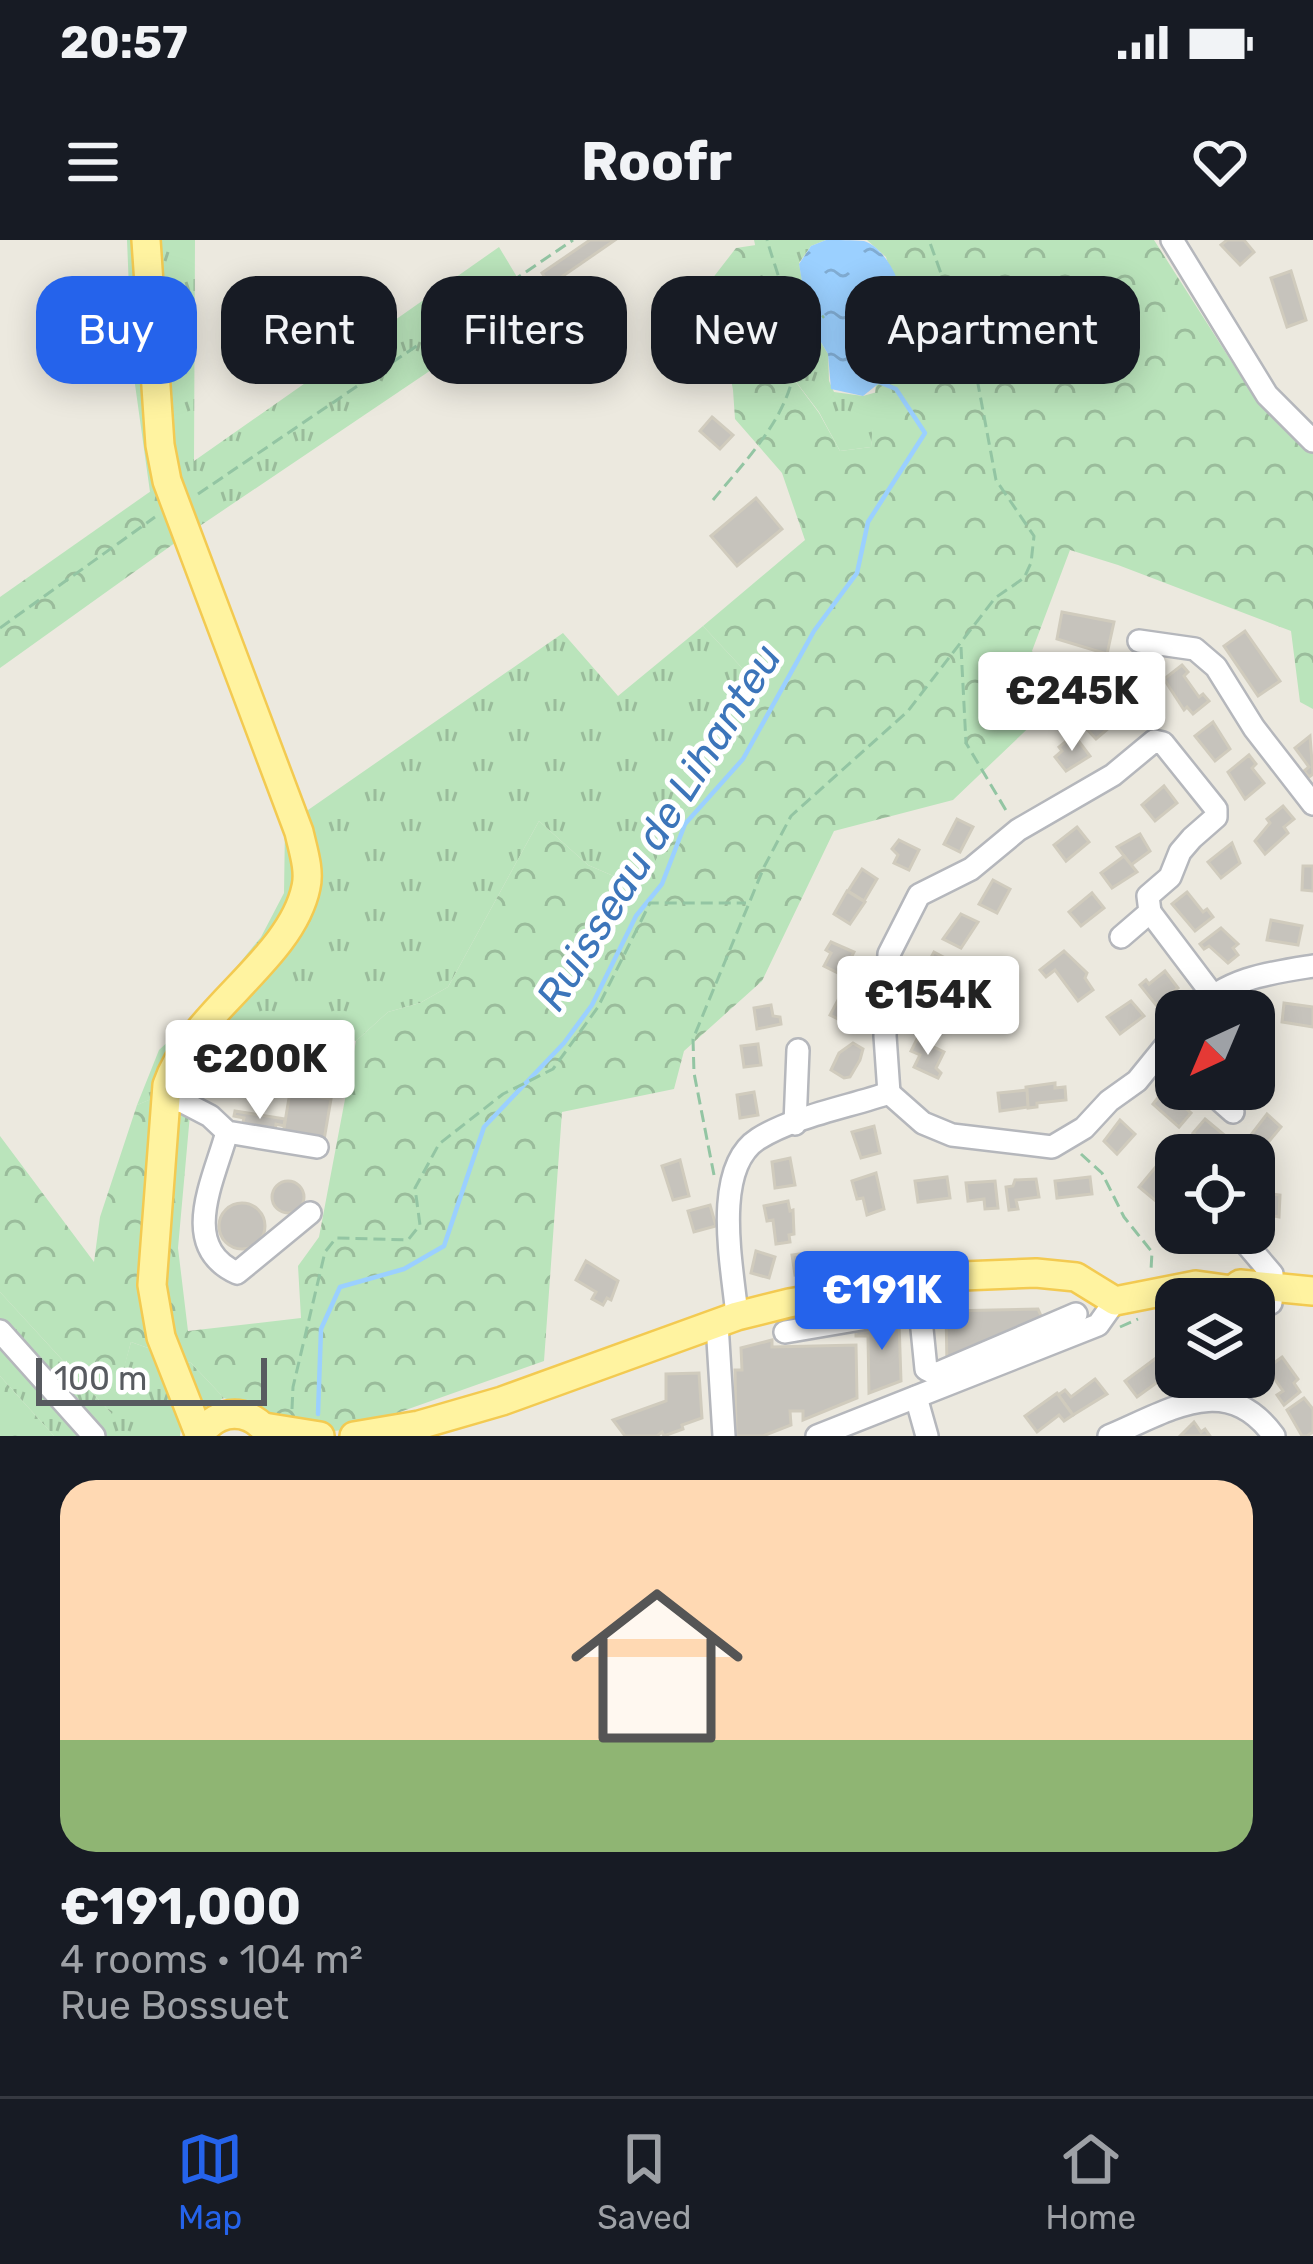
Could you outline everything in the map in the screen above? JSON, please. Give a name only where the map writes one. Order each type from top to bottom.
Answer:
[{"type":"main road","points":[[146,240],[160,445],[175,506],[299,832],[307,885],[297,913],[280,938],[174,1064],[165,1098],[152,1285],[161,1337],[200,1436]]},
{"type":"main road","points":[[354,1436],[418,1425],[502,1401],[727,1320],[938,1277],[1036,1273],[1076,1277],[1107,1296],[1155,1291]]},
{"type":"main road","points":[[1275,1297],[1313,1291]]},
{"type":"main road","points":[[173,1362],[225,1415]]},
{"type":"main road","points":[[200,1436],[214,1419],[225,1415],[246,1415],[287,1433]]},
{"type":"street","points":[[1172,240],[1267,395],[1313,442]]},
{"type":"street","points":[[1139,641],[1195,649],[1216,667],[1254,728],[1313,804]]},
{"type":"street","points":[[1155,1065],[1068,1141],[1052,1147],[952,1135],[922,1123],[890,1094],[886,983],[889,954],[919,895],[971,869],[1018,830],[1113,775],[1154,740],[1163,743],[1216,809],[1216,817],[1180,852],[1170,877],[1148,896],[1150,913],[1209,990]]},
{"type":"street","points":[[1120,937],[1150,913]]},
{"type":"street","points":[[1221,990],[1254,976],[1313,966]]},
{"type":"street","points":[[795,1124],[798,1049]]},
{"type":"street","points":[[724,1436],[730,1187],[737,1162],[758,1139],[890,1094]]},
{"type":"street","points":[[165,1098],[210,1116],[227,1132],[317,1148]]},
{"type":"street","points":[[227,1132],[203,1221],[205,1246],[216,1264],[237,1274],[310,1213]]},
{"type":"street","points":[[1255,1254],[1271,1278]]},
{"type":"street","points":[[817,1436],[1080,1323],[1107,1296]]},
{"type":"street","points":[[784,1332],[920,1309],[922,1357],[926,1369],[935,1374],[1080,1323]]},
{"type":"street","points":[[0,1331],[94,1436]]},
{"type":"street","points":[[916,1397],[927,1436]]},
{"type":"street","points":[[1109,1436],[1192,1402],[1215,1398],[1239,1403],[1263,1420],[1274,1436]]},
{"type":"path","points":[[0,628],[573,240]]},
{"type":"path","points":[[767,240],[776,276]]},
{"type":"path","points":[[730,1187],[714,1175],[694,1072],[693,1039],[747,903],[791,816],[908,711],[995,598],[1024,578],[1031,563],[1034,536],[995,480],[975,368],[929,240]]},
{"type":"path","points":[[713,500],[756,447],[779,410],[788,384]]},
{"type":"path","points":[[961,645],[966,743],[1018,830]]},
{"type":"path","points":[[287,1433],[297,1426],[291,1425],[292,1387],[325,1252],[336,1238],[408,1240],[420,1226],[416,1188],[439,1144],[508,1092],[547,1072],[598,1007],[650,903],[747,903]]},
{"type":"path","points":[[1068,1141],[1102,1173],[1124,1217],[1153,1252],[1150,1292]]},
{"type":"green space","points":[[127,240],[195,240],[195,276],[128,276]]},
{"type":"green space","points":[[754,240],[826,240],[811,246],[799,263],[801,276],[762,276]]},
{"type":"green space","points":[[867,240],[1154,240],[1249,389],[1313,454],[1313,709],[1300,702],[1291,631],[1070,550],[1032,651],[1064,694],[953,800],[834,831],[762,981],[684,1051],[674,1089],[562,1112],[544,1361],[352,1429],[334,1431],[279,1420],[224,1398],[191,1363],[131,1342],[112,1414],[0,1292],[0,1136],[94,1262],[100,1217],[137,1105],[193,1081],[178,1248],[188,1331],[301,1318],[298,1266],[319,1237],[356,1041],[388,1012],[420,1003],[448,987],[539,821],[588,865],[625,881],[650,871],[670,833],[740,734],[750,696],[743,669],[703,626],[805,540],[782,473],[735,419],[732,384],[797,384],[840,451],[871,447],[876,384],[1140,384],[1140,276],[892,276],[886,257]]},
{"type":"green space","points":[[756,245],[763,276],[714,276],[736,248]]},
{"type":"green space","points":[[499,247],[516,276],[458,276]]},
{"type":"green space","points":[[421,302],[421,377],[179,540],[160,485],[150,492],[135,384],[194,384],[194,461],[304,384],[397,384],[397,319]]},
{"type":"green space","points":[[821,342],[828,354],[834,392],[863,396],[877,392],[871,447],[840,451],[798,384],[821,384]]},
{"type":"green space","points":[[161,484],[179,540],[0,668],[0,597]]},
{"type":"green space","points":[[703,626],[743,669],[750,696],[740,734],[670,833],[650,872],[625,881],[588,865],[539,821],[448,987],[420,1003],[388,1012],[356,1041],[239,1063],[137,1105],[159,1050],[198,1014],[261,937],[284,893],[285,826],[563,633],[618,696]]},
{"type":"green space","points":[[0,1292],[111,1413],[131,1342],[191,1363],[224,1398],[182,1421],[180,1436],[54,1436],[0,1376]]},
{"type":"green space","points":[[0,1376],[54,1436],[0,1436]]},
{"type":"water","points":[[826,240],[864,241],[880,252],[896,276],[845,276],[845,384],[878,384],[863,396],[831,389],[828,354],[821,342],[821,276],[801,276],[799,264],[811,246]]},
{"type":"building","points":[[590,240],[615,240],[563,276],[542,273]]},
{"type":"building","points":[[1227,240],[1244,240],[1254,252],[1240,265],[1221,245]]},
{"type":"building","points":[[1291,271],[1306,320],[1287,327],[1271,278]]},
{"type":"building","points":[[712,417],[733,435],[720,449],[700,431]]},
{"type":"building","points":[[756,498],[782,529],[737,566],[711,536]]},
{"type":"building","points":[[1062,612],[1114,622],[1107,654],[1057,639]]},
{"type":"building","points":[[1245,631],[1280,681],[1258,696],[1224,646]]},
{"type":"building","points":[[1182,665],[1199,697],[1203,694],[1209,701],[1193,714],[1187,707],[1184,710],[1164,679]]},
{"type":"building","points":[[1137,681],[1153,702],[1131,719],[1116,698]]},
{"type":"building","points":[[1103,709],[1116,722],[1096,739],[1084,726]]},
{"type":"building","points":[[1213,722],[1230,749],[1215,761],[1195,736]]},
{"type":"building","points":[[1074,735],[1090,756],[1066,771],[1055,757]]},
{"type":"building","points":[[1310,736],[1313,774],[1309,777],[1304,771],[1309,767],[1295,748]]},
{"type":"building","points":[[1249,755],[1264,783],[1245,799],[1228,772]]},
{"type":"building","points":[[1164,786],[1177,803],[1155,821],[1142,805]]},
{"type":"building","points":[[1283,806],[1294,819],[1284,827],[1288,833],[1265,854],[1255,841],[1270,823],[1267,819]]},
{"type":"building","points":[[957,819],[973,827],[960,852],[944,844]]},
{"type":"building","points":[[1077,827],[1089,842],[1066,861],[1054,845]]},
{"type":"building","points":[[1140,834],[1150,851],[1131,865],[1117,847]]},
{"type":"building","points":[[899,840],[919,850],[909,870],[894,863],[898,855],[892,849]]},
{"type":"building","points":[[1232,843],[1240,863],[1221,878],[1208,862]]},
{"type":"building","points":[[1124,856],[1137,872],[1112,888],[1101,873]]},
{"type":"building","points":[[1303,866],[1313,866],[1313,891],[1302,890]]},
{"type":"building","points":[[862,869],[877,879],[864,901],[848,891]]},
{"type":"building","points":[[993,880],[1010,889],[997,913],[979,904]]},
{"type":"building","points":[[847,891],[865,902],[850,924],[834,914]]},
{"type":"building","points":[[1187,892],[1213,917],[1195,931],[1172,904]]},
{"type":"building","points":[[1092,893],[1104,908],[1081,926],[1069,912]]},
{"type":"building","points":[[961,914],[978,922],[961,948],[943,939]]},
{"type":"building","points":[[1271,920],[1302,926],[1298,945],[1267,940]]},
{"type":"building","points":[[1221,928],[1238,944],[1233,948],[1238,955],[1228,963],[1200,944]]},
{"type":"building","points":[[831,942],[854,952],[842,975],[824,966]]},
{"type":"building","points":[[1064,951],[1087,973],[1093,990],[1078,1001],[1055,970],[1046,977],[1040,970]]},
{"type":"building","points":[[934,952],[951,961],[939,983],[922,974]]},
{"type":"building","points":[[1165,971],[1178,988],[1155,990],[1155,1004],[1140,985],[1146,980],[1149,984]]},
{"type":"building","points":[[846,985],[858,992],[855,998],[860,1000],[848,1024],[830,1015]]},
{"type":"building","points":[[923,995],[939,1003],[929,1024],[912,1016]]},
{"type":"building","points":[[1131,1001],[1144,1016],[1120,1034],[1107,1017]]},
{"type":"building","points":[[1284,1003],[1313,1007],[1313,1027],[1282,1022]]},
{"type":"building","points":[[771,1005],[781,1024],[757,1029],[754,1008]]},
{"type":"building","points":[[917,1039],[944,1052],[936,1068],[941,1073],[938,1078],[914,1067],[920,1055],[911,1051]]},
{"type":"building","points":[[853,1043],[863,1049],[850,1077],[844,1078],[831,1070],[839,1053]]},
{"type":"building","points":[[758,1044],[761,1065],[744,1067],[741,1046]]},
{"type":"building","points":[[1055,1083],[1055,1088],[1065,1087],[1066,1100],[1028,1108],[1026,1087]]},
{"type":"building","points":[[1027,1090],[1028,1107],[1000,1111],[998,1093]]},
{"type":"building","points":[[290,1092],[331,1099],[324,1140],[283,1134]]},
{"type":"building","points":[[754,1092],[758,1115],[740,1118],[737,1095]]},
{"type":"building","points":[[1160,1110],[1191,1113],[1179,1127]]},
{"type":"building","points":[[235,1111],[285,1119],[284,1126],[276,1124],[275,1132],[242,1127],[244,1118],[234,1116]]},
{"type":"building","points":[[1267,1114],[1281,1127],[1275,1134],[1252,1134]]},
{"type":"building","points":[[1205,1119],[1223,1134],[1194,1134]]},
{"type":"building","points":[[1120,1120],[1135,1134],[1117,1154],[1104,1141]]},
{"type":"building","points":[[874,1126],[880,1153],[861,1158],[852,1132]]},
{"type":"building","points":[[790,1158],[795,1185],[775,1188],[772,1162]]},
{"type":"building","points":[[680,1160],[689,1196],[673,1200],[662,1166]]},
{"type":"building","points":[[1155,1168],[1155,1200],[1139,1187]]},
{"type":"building","points":[[876,1173],[884,1209],[867,1215],[852,1181]]},
{"type":"building","points":[[947,1177],[950,1198],[918,1202],[915,1181]]},
{"type":"building","points":[[1090,1177],[1092,1194],[1057,1198],[1055,1181]]},
{"type":"building","points":[[1036,1179],[1039,1197],[1016,1200],[1018,1209],[1009,1210],[1006,1187],[1015,1180]]},
{"type":"building","points":[[288,1181],[299,1186],[304,1197],[299,1208],[288,1213],[277,1208],[272,1197],[277,1186]]},
{"type":"building","points":[[995,1181],[998,1208],[985,1209],[984,1199],[968,1201],[966,1183]]},
{"type":"building","points":[[1275,1194],[1280,1195],[1279,1217],[1275,1216]]},
{"type":"building","points":[[788,1201],[794,1234],[789,1235],[790,1242],[776,1244],[773,1220],[767,1221],[764,1206]]},
{"type":"building","points":[[242,1203],[258,1210],[265,1226],[258,1242],[242,1249],[226,1242],[219,1226],[226,1210]]},
{"type":"building","points":[[710,1205],[716,1226],[694,1232],[688,1211]]},
{"type":"building","points":[[756,1251],[775,1257],[769,1278],[751,1273]]},
{"type":"building","points":[[792,1255],[815,1255],[817,1271],[795,1275]]},
{"type":"building","points":[[586,1261],[618,1281],[611,1300],[607,1298],[603,1305],[592,1299],[596,1292],[576,1280]]},
{"type":"building","points":[[1038,1309],[1045,1325],[947,1365],[946,1311]]},
{"type":"building","points":[[899,1322],[901,1381],[869,1393],[868,1336],[856,1336],[856,1324]]},
{"type":"building","points":[[772,1340],[772,1347],[856,1345],[857,1398],[803,1420],[803,1411],[790,1411],[791,1425],[763,1436],[736,1436],[735,1370],[742,1370],[741,1348]]},
{"type":"building","points":[[1282,1357],[1298,1379],[1294,1383],[1300,1392],[1284,1405],[1277,1395],[1283,1391],[1275,1380],[1275,1362]]},
{"type":"building","points":[[1155,1359],[1155,1384],[1137,1397],[1125,1381]]},
{"type":"building","points":[[699,1373],[702,1418],[682,1425],[683,1429],[664,1436],[662,1432],[625,1436],[613,1420],[666,1401],[666,1374]]},
{"type":"building","points":[[1095,1379],[1107,1394],[1073,1415],[1058,1395],[1065,1390],[1071,1397]]},
{"type":"building","points":[[1057,1393],[1073,1415],[1064,1421],[1059,1415],[1037,1432],[1025,1416]]},
{"type":"building","points":[[1304,1398],[1313,1409],[1313,1432],[1307,1436],[1302,1436],[1287,1410]]},
{"type":"building","points":[[1194,1422],[1201,1432],[1205,1429],[1210,1436],[1180,1436]]},
{"type":"waterway","name":"Ruisseau de Lihanteu","points":[[318,1414],[321,1329],[340,1287],[404,1269],[444,1246],[484,1127],[564,1043],[592,1005],[636,916],[662,884],[685,824],[743,759],[814,631],[857,573],[868,522],[925,433],[896,389],[884,384]]}]
